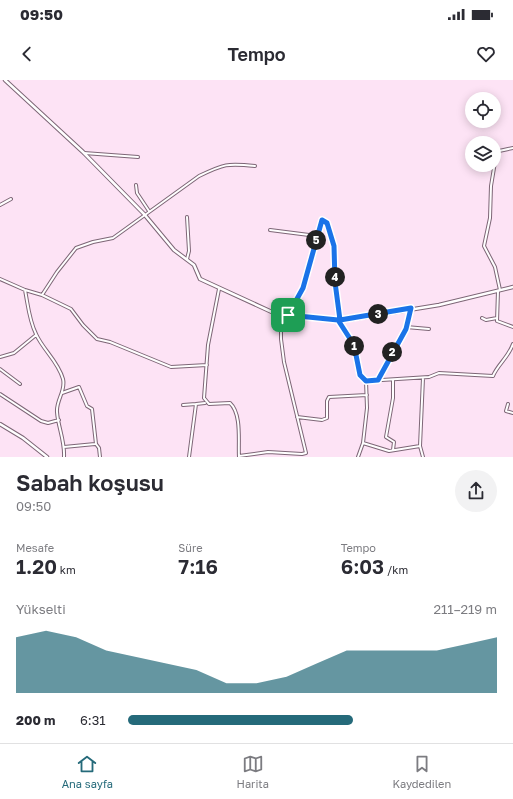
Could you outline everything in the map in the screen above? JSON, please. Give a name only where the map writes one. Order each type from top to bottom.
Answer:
[{"type":"street","points":[[5,80],[83,152],[144,214],[174,250],[194,265],[200,279],[219,289],[274,312],[288,315],[339,320],[439,305],[513,287]]},
{"type":"street","points":[[513,148],[499,151],[496,156],[491,186],[490,218],[484,241],[485,251],[495,267],[499,290],[498,322],[513,327]]},
{"type":"street","points":[[83,152],[138,157]]},
{"type":"street","points":[[42,295],[60,268],[76,248],[93,242],[113,238],[144,214],[199,176],[220,166],[228,164],[255,166]]},
{"type":"street","points":[[136,185],[136,193],[149,211]]},
{"type":"street","points":[[0,205],[11,199]]},
{"type":"street","points":[[187,217],[189,251],[187,260]]},
{"type":"street","points":[[307,457],[281,339],[281,327],[303,288],[322,220],[327,223],[334,246],[335,282],[339,320],[354,345],[360,375],[366,381],[368,396],[363,443],[358,457]]},
{"type":"street","points":[[270,230],[318,236]]},
{"type":"street","points":[[0,279],[25,290],[42,295],[71,309],[83,325],[97,339],[110,342],[171,367],[207,366]]},
{"type":"street","points":[[206,403],[204,398],[208,345],[219,289]]},
{"type":"street","points":[[25,290],[28,311],[36,335],[54,360],[63,379],[62,393],[58,404],[64,457]]},
{"type":"street","points":[[378,380],[406,327],[411,308]]},
{"type":"street","points":[[482,318],[486,320],[497,318]]},
{"type":"street","points":[[406,327],[429,329]]},
{"type":"street","points":[[0,358],[14,354],[36,335]]},
{"type":"street","points":[[366,381],[423,378],[434,376],[439,373],[464,376],[494,376],[496,370],[506,360],[513,344]]},
{"type":"street","points":[[0,369],[20,384]]},
{"type":"street","points":[[423,378],[420,446],[423,457]]},
{"type":"street","points":[[393,380],[393,398],[386,437],[394,442],[393,450]]},
{"type":"street","points":[[62,393],[79,387],[87,406],[92,409],[96,444],[99,448],[100,457]]},
{"type":"street","points":[[0,394],[41,421],[48,423],[59,420]]},
{"type":"street","points":[[297,417],[322,420],[327,418],[327,401],[329,397],[368,396]]},
{"type":"street","points":[[183,405],[230,403],[234,407],[238,425],[239,456],[268,452],[306,453]]},
{"type":"street","points":[[190,457],[196,404]]},
{"type":"street","points":[[508,404],[506,411],[513,414]]},
{"type":"street","points":[[0,424],[24,438],[46,457]]},
{"type":"street","points":[[363,443],[393,450],[420,446]]},
{"type":"street","points":[[64,447],[96,444]]},
{"type":"street","points":[[281,453],[282,457]]},
{"type":"route","points":[[322,220],[327,223],[334,246],[335,282],[341,316],[340,320],[411,308],[406,329],[402,333],[378,380],[366,381],[360,375],[354,345],[342,329],[338,320],[288,315],[303,288],[318,236],[320,222],[322,220]]}]
